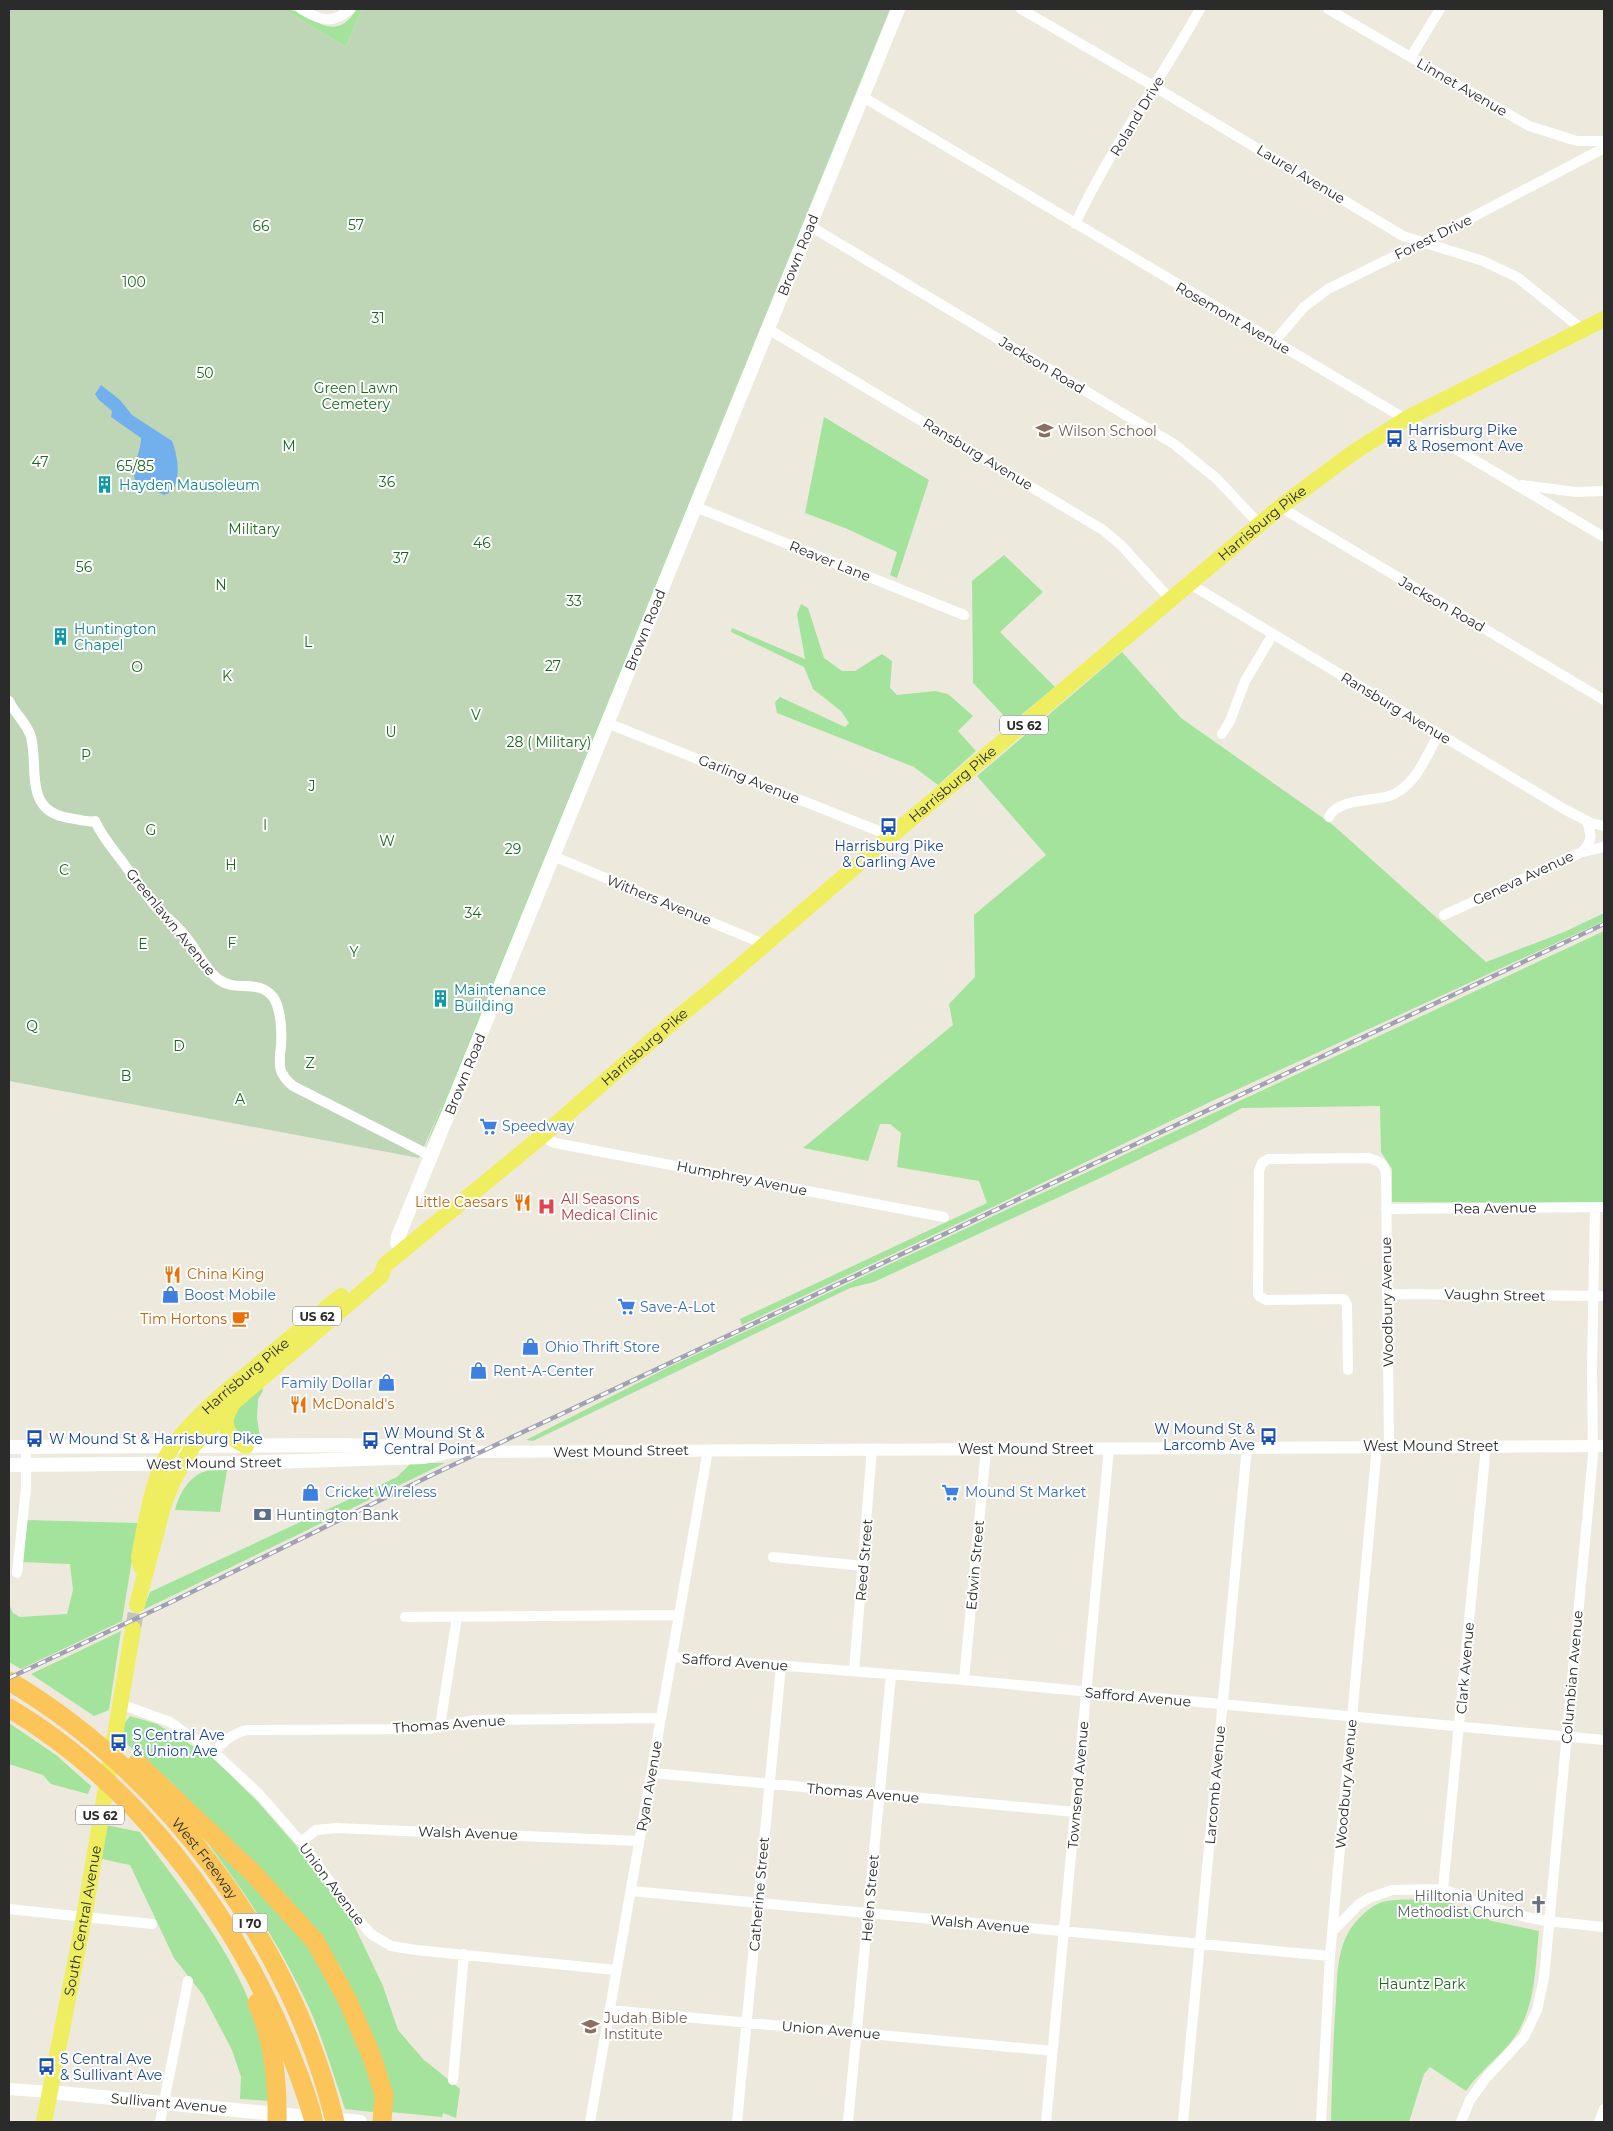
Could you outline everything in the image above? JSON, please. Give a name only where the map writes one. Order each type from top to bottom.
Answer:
[{"type":"highway","name":"West Freeway","points":[[9,1681],[53,1710],[114,1759],[147,1780],[248,1919],[289,1993],[322,2078],[335,2122]]},
{"type":"highway","name":"West Freeway","points":[[9,1708],[85,1764],[140,1816],[196,1881],[231,1934],[269,2002],[300,2078],[314,2122]]},
{"type":"highway","points":[[147,1780],[252,1872],[315,1941],[347,1999],[372,2057],[384,2095],[382,2122]]},
{"type":"highway","points":[[231,1934],[259,2007],[266,2031],[276,2085],[277,2122]]},
{"type":"main road","name":"Brown Road","points":[[403,1250],[397,1243],[398,1237],[898,9]]},
{"type":"main road","name":"Harrisburg Pike","points":[[164,1464],[172,1447],[205,1410],[244,1376],[376,1267],[385,1265],[541,1137],[682,1014],[766,945],[891,836],[1280,507],[1354,452],[1406,419],[1604,319]]},
{"type":"main road","name":"Harrisburg Pike","points":[[184,1463],[193,1446],[234,1402],[381,1276],[385,1265]]},
{"type":"main road","points":[[234,1402],[227,1414],[226,1426],[233,1439],[246,1446]]},
{"type":"main road","name":"West Mound Street","points":[[9,1447],[422,1447],[448,1452]]},
{"type":"main road","name":"West Mound Street","points":[[9,1465],[239,1463],[424,1457],[448,1452]]},
{"type":"main road","name":"US 62","points":[[137,1605],[162,1506],[173,1481],[184,1463]]},
{"type":"main road","name":"US 62","points":[[143,1577],[139,1557],[144,1529],[154,1490],[164,1464]]},
{"type":"main road","name":"South Central Avenue","points":[[44,2122],[84,1916],[133,1629]]},
{"type":"main road","name":"Sullivant Avenue","points":[[50,2092],[360,2122]]},
{"type":"street","points":[[301,9],[324,19],[338,18],[350,9]]},
{"type":"street","name":"Laurel Avenue","points":[[1021,9],[1155,86],[1402,236],[1483,261],[1517,277],[1583,330]]},
{"type":"street","name":"Roland Drive","points":[[1075,224],[1130,123],[1155,86],[1200,9]]},
{"type":"street","name":"Linnet Avenue","points":[[1328,9],[1529,126],[1577,141],[1604,141]]},
{"type":"street","points":[[1411,57],[1440,9]]},
{"type":"street","name":"Rosemont Avenue","points":[[863,97],[1604,537]]},
{"type":"street","name":"Forest Drive","points":[[1274,342],[1304,307],[1328,289],[1604,148]]},
{"type":"street","name":"Jackson Road","points":[[810,226],[1174,444],[1217,479],[1259,524]]},
{"type":"street","name":"Ransburg Avenue","points":[[768,329],[1103,530],[1121,545],[1171,600]]},
{"type":"street","points":[[1516,484],[1568,492],[1604,491]]},
{"type":"street","name":"Reaver Lane","points":[[696,507],[964,615]]},
{"type":"street","name":"Jackson Road","points":[[1280,507],[1604,700]]},
{"type":"street","name":"Ransburg Avenue","points":[[1190,584],[1586,820],[1604,826]]},
{"type":"street","points":[[1222,734],[1230,721],[1245,681],[1273,634]]},
{"type":"street","name":"Greenlawn Avenue","points":[[9,701],[30,735],[36,793],[42,803],[63,817],[95,821],[102,835],[150,899],[186,936],[208,969],[218,979],[234,987],[252,986],[264,988],[274,1000],[278,1010],[281,1044],[279,1064],[284,1078],[293,1086],[431,1156]]},
{"type":"street","name":"Garling Avenue","points":[[607,723],[891,836]]},
{"type":"street","points":[[1329,817],[1332,812],[1352,802],[1388,796],[1405,787],[1439,734]]},
{"type":"street","points":[[1582,852],[1590,843],[1591,832],[1586,820]]},
{"type":"street","name":"Geneva Avenue","points":[[1444,915],[1582,852],[1604,847]]},
{"type":"street","name":"Withers Avenue","points":[[553,856],[766,945]]},
{"type":"street","name":"Humphrey Avenue","points":[[541,1137],[555,1144],[944,1217]]},
{"type":"street","name":"Woodbury Avenue","points":[[1321,2122],[1332,1932],[1352,1717],[1383,1446],[1387,1294],[1386,1174],[1385,1166],[1379,1161],[1368,1158],[1268,1159],[1260,1166],[1258,1292],[1260,1298],[1344,1299],[1347,1306],[1348,1370]]},
{"type":"street","name":"Rea Avenue","points":[[1386,1209],[1600,1207]]},
{"type":"street","name":"Columbian Avenue","points":[[1461,2122],[1470,2100],[1486,2078],[1524,2037],[1537,2010],[1544,1978],[1567,1736],[1599,1446],[1593,1296],[1600,1207]]},
{"type":"street","name":"Vaughn Street","points":[[1387,1294],[1604,1296]]},
{"type":"street","name":"Clark Avenue","points":[[1444,1889],[1486,1446]]},
{"type":"street","name":"West Mound Street","points":[[448,1452],[1599,1446]]},
{"type":"street","points":[[17,1573],[26,1488],[26,1447]]},
{"type":"street","name":"Larcomb Avenue","points":[[1183,2122],[1247,1447]]},
{"type":"street","name":"Townsend Avenue","points":[[1046,2122],[1109,1448]]},
{"type":"street","name":"Edwin Street","points":[[964,1680],[986,1449]]},
{"type":"street","name":"Ryan Avenue","points":[[590,2122],[708,1450]]},
{"type":"street","name":"Reed Street","points":[[854,1671],[872,1450]]},
{"type":"street","points":[[773,1557],[863,1566]]},
{"type":"street","points":[[405,1618],[679,1615]]},
{"type":"street","points":[[440,1726],[457,1616]]},
{"type":"street","name":"Safford Avenue","points":[[672,1657],[964,1680],[1604,1740]]},
{"type":"street","name":"Catherine Street","points":[[737,2122],[781,1666]]},
{"type":"street","name":"Helen Street","points":[[848,2122],[891,1675]]},
{"type":"street","name":"Union Avenue","points":[[120,1704],[170,1722],[215,1753],[258,1794],[301,1842],[355,1916],[371,1934],[391,1946],[403,1949],[616,1970]]},
{"type":"street","name":"Thomas Avenue","points":[[215,1753],[221,1744],[230,1737],[247,1730],[428,1729],[475,1720],[661,1718]]},
{"type":"street","name":"Thomas Avenue","points":[[652,1773],[1075,1812]]},
{"type":"street","name":"Walsh Avenue","points":[[301,1842],[316,1830],[336,1828],[639,1841]]},
{"type":"street","points":[[1332,1932],[1348,1914],[1369,1898],[1392,1890],[1444,1889],[1483,1905],[1526,1918],[1549,1922],[1604,1926]]},
{"type":"street","name":"Walsh Avenue","points":[[631,1891],[1330,1956]]},
{"type":"street","points":[[9,1909],[152,1924]]},
{"type":"street","points":[[452,2080],[464,1954]]},
{"type":"street","points":[[160,2122],[188,1981]]},
{"type":"street","name":"Union Avenue","points":[[609,2010],[1053,2051]]},
{"type":"street","name":"Sullivant Avenue","points":[[9,2089],[50,2092]]},
{"type":"street","points":[[1599,2122],[1604,2109]]},
{"type":"green space","name":"Green Lawn Cemetery","points":[[9,9],[283,9],[346,47],[362,9],[890,9],[450,1087],[419,1158],[9,1081]]},
{"type":"green space","points":[[283,9],[293,11],[330,27],[339,26],[348,20],[357,9],[362,9],[346,47]]},
{"type":"green space","points":[[890,9],[893,9],[453,1088],[423,1152]]},
{"type":"green space","points":[[824,417],[929,480],[897,578],[890,575],[897,552],[845,528],[805,513]]},
{"type":"green space","points":[[1004,555],[1043,592],[1000,632],[1055,687],[1011,723],[973,683],[972,581]]},
{"type":"green space","points":[[801,604],[808,608],[824,658],[842,671],[855,671],[882,654],[892,661],[890,688],[897,695],[935,691],[948,694],[973,716],[958,731],[976,751],[938,785],[914,767],[777,713],[775,702],[780,697],[845,727],[849,723],[841,711],[813,689],[804,667],[731,632],[732,628],[805,659],[797,614]]},
{"type":"green space","points":[[1122,652],[1181,718],[1333,825],[1486,962],[1564,932],[1604,913],[1604,921],[1210,1102],[742,1325],[740,1319],[987,1203],[979,1181],[897,1167],[901,1133],[890,1124],[880,1124],[868,1161],[803,1148],[953,1025],[949,1004],[975,977],[974,915],[1046,855],[977,776]]},
{"type":"green space","points":[[1604,931],[1604,1203],[1392,1202],[1392,1169],[1381,1152],[1380,1106],[1242,1108],[1205,1128],[1096,1180],[874,1282],[850,1288],[533,1441],[526,1440],[667,1368]]},
{"type":"green space","points":[[262,1387],[263,1391],[258,1399],[257,1418],[260,1437],[244,1438],[232,1431],[234,1409]]},
{"type":"green space","points":[[411,1463],[445,1463],[143,1610],[150,1592],[397,1477]]},
{"type":"green space","points":[[208,1470],[227,1470],[220,1512],[175,1510],[186,1486],[200,1473]]},
{"type":"green space","points":[[25,1520],[138,1523],[122,1621],[21,1669],[9,1662],[9,1604],[13,1613],[20,1617],[67,1614],[73,1590],[70,1564],[21,1562]]},
{"type":"green space","points":[[121,1631],[109,1710],[94,1716],[31,1674]]},
{"type":"green space","points":[[130,1716],[157,1724],[214,1759],[258,1802],[300,1850],[351,1919],[383,1986],[398,2030],[423,2059],[460,2089],[456,2118],[443,2113],[442,2117],[391,2112],[360,2007],[341,1968],[318,1933],[171,1782],[121,1739],[124,1724]]},
{"type":"green space","points":[[9,1723],[56,1755],[91,1786],[88,1794],[51,1784],[43,1775],[9,1764]]},
{"type":"green space","points":[[192,1823],[287,1916],[331,1978],[375,2078],[376,2109],[372,2112],[345,2109],[315,2023],[291,1972],[252,1906]]},
{"type":"green space","points":[[106,1825],[140,1832],[195,1907],[233,1966],[254,2015],[271,2101],[240,2099],[241,2077],[232,2050],[203,1995],[174,1958],[130,1865],[102,1859]]},
{"type":"green space","name":"Hauntz Park","points":[[1417,1899],[1451,1903],[1492,1921],[1539,1931],[1533,1989],[1525,2017],[1511,2042],[1466,2091],[1430,2067],[1424,2074],[1409,2122],[1331,2122],[1337,1977],[1340,1954],[1345,1939],[1351,1928],[1370,1908],[1391,1900]]},
{"type":"water","points":[[101,385],[120,400],[132,415],[172,441],[178,471],[175,486],[170,492],[164,495],[156,491],[150,482],[141,483],[136,481],[134,476],[141,438],[111,417],[112,411],[95,394]]},
{"type":"tunnel","points":[[133,1629],[137,1605]]},
{"type":"railway","points":[[9,1678],[165,1605],[438,1472],[1604,924]]},
{"type":"place","name":"Wilson School","points":[[1044,431]]},
{"type":"place","name":"Harrisburg Pike & Rosemont Ave","points":[[1394,438]]},
{"type":"place","name":"Hayden Mausoleum","points":[[105,485]]},
{"type":"place","name":"Huntington Chapel","points":[[60,637]]},
{"type":"place","name":"Harrisburg Pike & Garling Ave","points":[[889,826]]},
{"type":"place","name":"Maintenance Building","points":[[440,998]]},
{"type":"place","name":"Speedway","points":[[488,1126]]},
{"type":"place","name":"Little Caesars","points":[[522,1202]]},
{"type":"place","name":"All Seasons Medical Clinic","points":[[547,1207]]},
{"type":"place","name":"China King","points":[[173,1274]]},
{"type":"place","name":"Boost Mobile","points":[[170,1295]]},
{"type":"place","name":"Save-A-Lot","points":[[626,1307]]},
{"type":"place","name":"Tim Hortons","points":[[241,1319]]},
{"type":"place","name":"Ohio Thrift Store","points":[[531,1347]]},
{"type":"place","name":"Rent-A-Center","points":[[479,1371]]},
{"type":"place","name":"Family Dollar","points":[[387,1383]]},
{"type":"place","name":"McDonald's","points":[[298,1404]]},
{"type":"place","name":"W Mound St & Larcomb Ave","points":[[1269,1437]]},
{"type":"place","name":"W Mound St & Harrisburg Pike","points":[[35,1439]]},
{"type":"place","name":"W Mound St & Central Point","points":[[370,1441]]},
{"type":"place","name":"Cricket Wireless","points":[[311,1492]]},
{"type":"place","name":"Mound St Market","points":[[951,1492]]},
{"type":"place","name":"Huntington Bank","points":[[262,1515]]},
{"type":"place","name":"S Central Ave & Union Ave","points":[[119,1743]]},
{"type":"place","name":"Hilltonia United Methodist Church","points":[[1538,1904]]},
{"type":"place","name":"Judah Bible Institute","points":[[590,2026]]},
{"type":"place","name":"S Central Ave & Sullivant Ave","points":[[46,2067]]},
{"type":"park label","name":"57","points":[[356,225]]},
{"type":"park label","name":"66","points":[[261,226]]},
{"type":"park label","name":"100","points":[[134,282]]},
{"type":"park label","name":"31","points":[[378,318]]},
{"type":"park label","name":"50","points":[[205,373]]},
{"type":"park label","name":"M","points":[[289,446]]},
{"type":"park label","name":"47","points":[[40,462]]},
{"type":"park label","name":"65/85","points":[[135,466]]},
{"type":"park label","name":"36","points":[[387,482]]},
{"type":"park label","name":"Military","points":[[254,529]]},
{"type":"park label","name":"46","points":[[482,543]]},
{"type":"park label","name":"37","points":[[401,558]]},
{"type":"park label","name":"56","points":[[84,567]]},
{"type":"park label","name":"N","points":[[221,585]]},
{"type":"park label","name":"33","points":[[574,601]]},
{"type":"park label","name":"L","points":[[308,642]]},
{"type":"park label","name":"27","points":[[553,666]]},
{"type":"park label","name":"O","points":[[137,667]]},
{"type":"park label","name":"K","points":[[227,676]]},
{"type":"park label","name":"V","points":[[476,715]]},
{"type":"park label","name":"U","points":[[391,732]]},
{"type":"park label","name":"28 ( Military)","points":[[549,742]]},
{"type":"park label","name":"P","points":[[86,755]]},
{"type":"park label","name":"J","points":[[312,786]]},
{"type":"park label","name":"I","points":[[265,825]]},
{"type":"park label","name":"G","points":[[151,830]]},
{"type":"park label","name":"W","points":[[387,841]]},
{"type":"park label","name":"29","points":[[513,849]]},
{"type":"park label","name":"H","points":[[231,865]]},
{"type":"park label","name":"C","points":[[64,870]]},
{"type":"park label","name":"34","points":[[473,913]]},
{"type":"park label","name":"F","points":[[232,943]]},
{"type":"park label","name":"E","points":[[143,944]]},
{"type":"park label","name":"Y","points":[[354,952]]},
{"type":"park label","name":"Q","points":[[32,1026]]},
{"type":"park label","name":"D","points":[[179,1046]]},
{"type":"park label","name":"Z","points":[[310,1063]]},
{"type":"park label","name":"B","points":[[126,1076]]},
{"type":"park label","name":"A","points":[[240,1099]]}]
